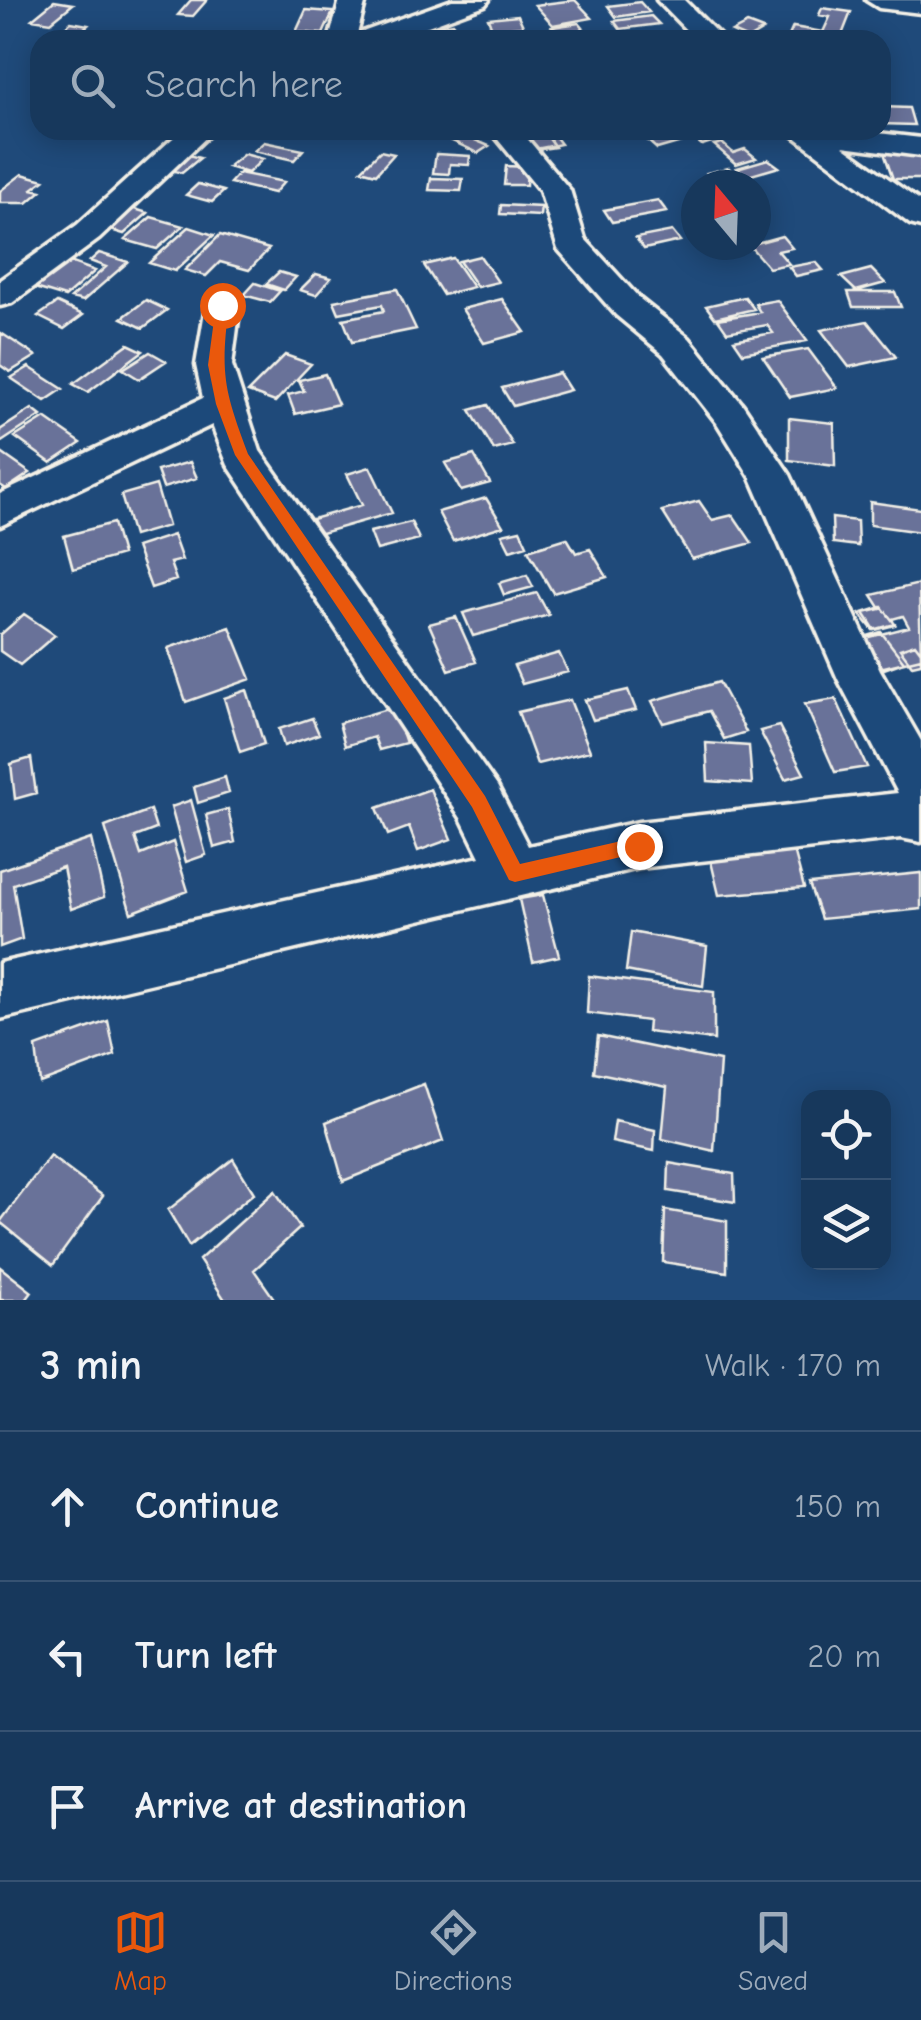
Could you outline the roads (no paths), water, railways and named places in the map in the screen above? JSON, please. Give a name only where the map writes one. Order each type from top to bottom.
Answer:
[{"type":"street","points":[[345,30],[353,0]]},
{"type":"street","points":[[417,30],[476,0]]},
{"type":"street","points":[[670,0],[701,30]]},
{"type":"street","points":[[879,0],[921,5]]},
{"type":"street","points":[[0,296],[88,232],[189,140]]},
{"type":"street","points":[[513,140],[554,190],[569,242],[628,307],[676,346],[730,414],[770,476],[862,678],[921,786]]},
{"type":"street","points":[[815,140],[921,216]]},
{"type":"street","points":[[874,140],[921,146]]},
{"type":"street","points":[[222,305],[214,365],[222,404],[242,455],[478,802],[515,874]]},
{"type":"street","points":[[0,511],[222,404]]},
{"type":"street","points":[[0,991],[639,846],[901,815],[921,820]]}]
